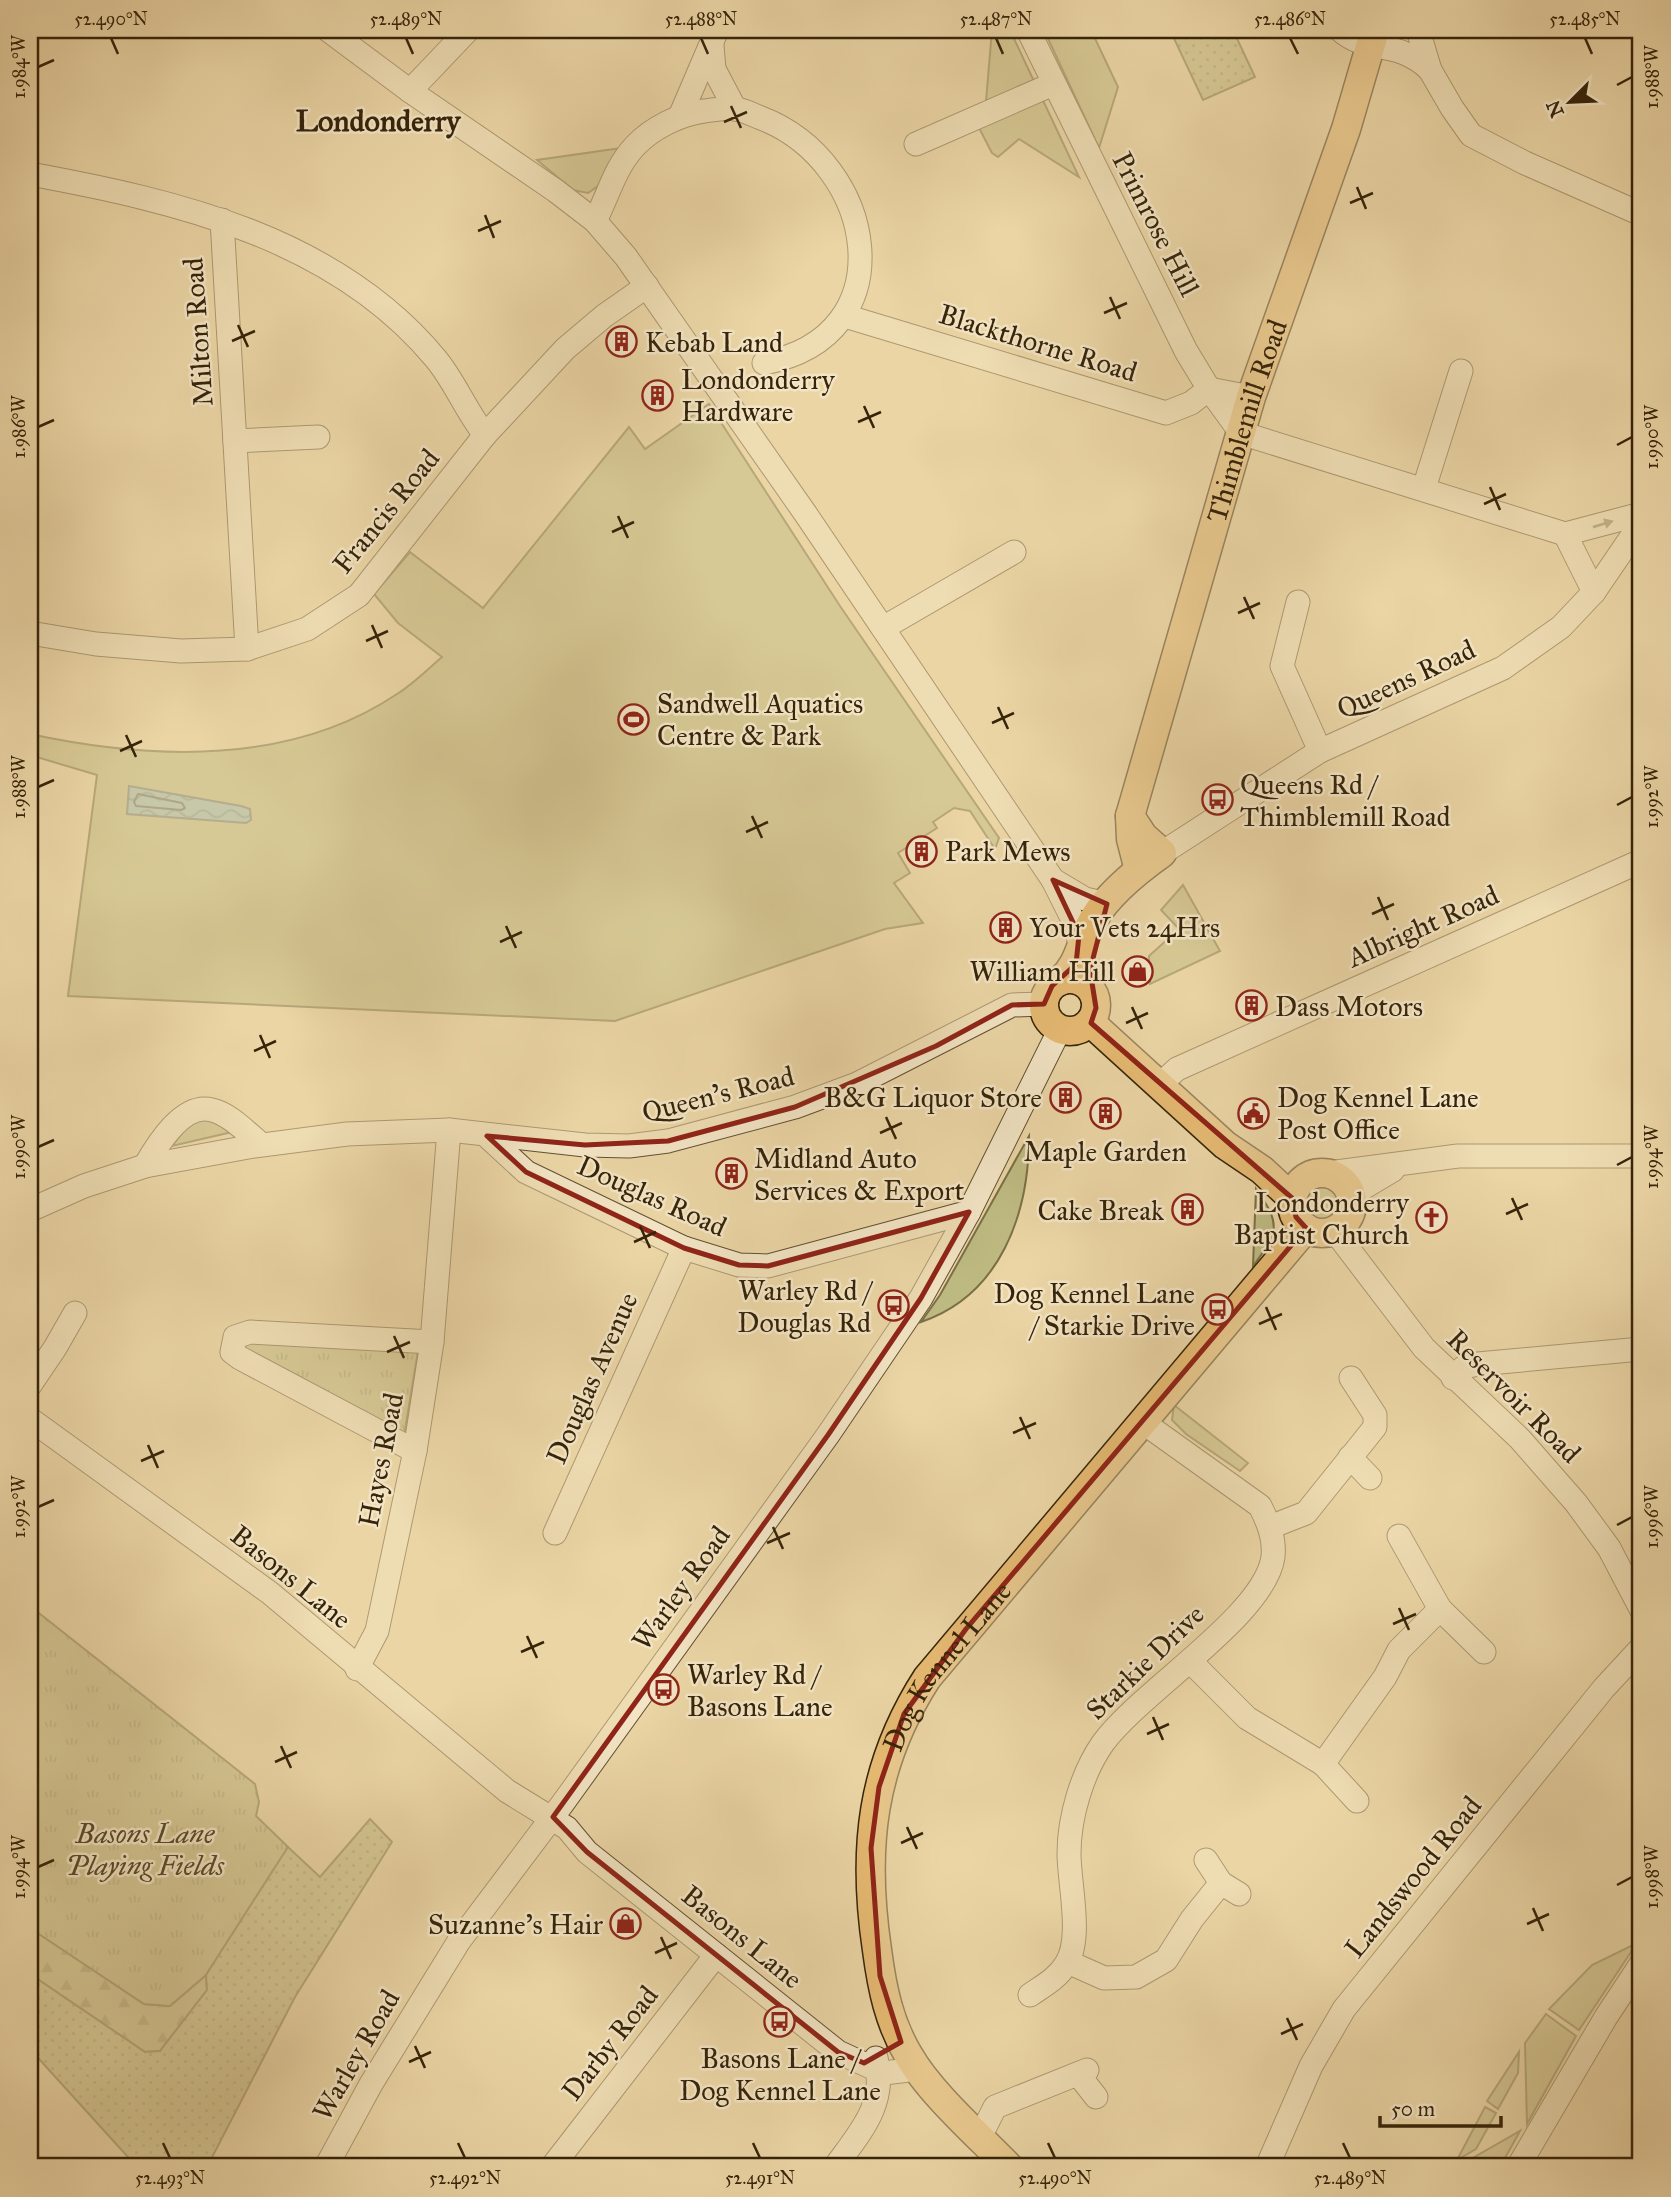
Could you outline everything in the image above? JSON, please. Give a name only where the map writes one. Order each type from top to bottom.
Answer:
[{"type":"main road","name":"Thimblemill Road","points":[[1139,870],[1131,839],[1130,816],[1251,397],[1346,129],[1373,37]]},
{"type":"main road","points":[[1107,904],[1096,941],[1089,988],[1096,1008],[1090,1022],[1076,1031],[1060,1029],[1049,1022],[1052,993],[1076,964],[1093,919],[1107,904],[1139,870],[1162,853],[1143,836],[1130,816]]},
{"type":"main road","points":[[1052,993],[1081,981],[1089,988]]},
{"type":"main road","points":[[1090,1022],[1225,1145],[1262,1170],[1292,1198],[1296,1217],[1306,1228],[1321,1233],[1334,1230],[1349,1216],[1351,1195],[1346,1184],[1326,1173],[1262,1170]]},
{"type":"main road","points":[[1292,1198],[1304,1180],[1326,1173]]},
{"type":"main road","name":"Dog Kennel Lane","points":[[1009,2167],[917,2069],[901,2042],[886,2004],[871,1913],[871,1848],[879,1787],[904,1714],[927,1678],[1306,1228]]},
{"type":"street","points":[[328,30],[595,221],[647,286],[1053,880],[1075,924],[1081,948]]},
{"type":"street","points":[[410,91],[468,30]]},
{"type":"street","name":"Primrose Hill","points":[[1028,30],[1186,351],[1209,389]]},
{"type":"street","points":[[1340,30],[1357,42],[1373,37],[1415,55],[1430,70],[1471,135],[1522,173],[1641,214]]},
{"type":"street","points":[[1405,51],[1421,31]]},
{"type":"street","points":[[1421,31],[1430,70]]},
{"type":"street","points":[[708,35],[714,69],[736,109]]},
{"type":"street","points":[[681,114],[708,35]]},
{"type":"street","points":[[916,144],[1053,84]]},
{"type":"street","points":[[595,221],[619,168],[636,145],[681,114],[736,109],[783,127],[823,160],[839,181],[859,229],[858,287],[845,316],[826,336],[801,351],[764,363]]},
{"type":"street","points":[[30,174],[173,204],[283,243],[358,288],[390,312],[436,360],[485,435]]},
{"type":"street","name":"Milton Road","points":[[222,220],[247,649]]},
{"type":"street","name":"Francis Road","points":[[30,633],[96,643],[181,651],[247,649],[307,629],[359,596],[485,435],[565,349],[604,316],[647,286]]},
{"type":"street","name":"Blackthorne Road","points":[[845,316],[1166,412],[1191,403],[1209,389]]},
{"type":"street","points":[[1424,488],[1461,371]]},
{"type":"street","points":[[1209,389],[1251,397]]},
{"type":"street","points":[[1209,389],[1241,433],[1565,534],[1641,514]]},
{"type":"street","name":"Milton Road","points":[[235,441],[318,437]]},
{"type":"street","name":"Queens Road","points":[[1162,853],[1320,751],[1503,668],[1561,627],[1594,592],[1641,523]]},
{"type":"street","points":[[1565,534],[1594,592]]},
{"type":"street","points":[[883,628],[1014,552]]},
{"type":"street","points":[[1298,602],[1282,666],[1320,751]]},
{"type":"street","name":"Albright Road","points":[[1158,1086],[1177,1069],[1641,861]]},
{"type":"street","points":[[1053,880],[1085,899],[1107,904]]},
{"type":"street","name":"Queen's Road","points":[[30,1210],[85,1186],[145,1166],[261,1144],[347,1134],[449,1130],[487,1136],[629,1146],[718,1130],[857,1084],[1012,1005],[1052,993]]},
{"type":"street","name":"Warley Road","points":[[326,2167],[371,2084],[460,1941],[828,1435],[921,1298],[969,1212],[1060,1029]]},
{"type":"street","points":[[145,1166],[184,1116],[197,1110],[213,1110],[261,1144]]},
{"type":"street","name":"Hayes Road","points":[[357,1669],[377,1631],[415,1451],[432,1342],[449,1130]]},
{"type":"street","name":"Douglas Road","points":[[487,1136],[526,1172],[684,1248],[739,1265],[768,1266],[969,1212]]},
{"type":"street","points":[[1326,1173],[1458,1156],[1641,1156]]},
{"type":"street","points":[[1351,1195],[1405,1163]]},
{"type":"street","name":"Reservoir Road","points":[[1334,1230],[1424,1348],[1520,1439],[1576,1503],[1609,1548],[1641,1609]]},
{"type":"street","name":"Douglas Avenue","points":[[555,1533],[684,1248]]},
{"type":"street","points":[[30,1385],[75,1313]]},
{"type":"street","points":[[415,1451],[240,1358],[232,1352],[232,1344],[235,1337],[250,1332],[432,1342]]},
{"type":"street","points":[[1453,1378],[1464,1367],[1471,1365],[1641,1349]]},
{"type":"street","points":[[1144,1423],[1260,1506],[1270,1527],[1306,1513],[1375,1427],[1375,1415],[1351,1378]]},
{"type":"street","name":"Basons Lane","points":[[30,1419],[270,1593],[357,1669],[547,1824],[556,1842],[587,1852],[838,2052],[873,2063],[892,2073],[917,2069]]},
{"type":"street","points":[[1350,1457],[1370,1478]]},
{"type":"street","name":"Starkie Drive","points":[[1068,1962],[1075,1921],[1069,1853],[1073,1818],[1082,1784],[1102,1744],[1138,1704],[1191,1662],[1247,1604],[1267,1576],[1273,1555],[1270,1527]]},
{"type":"street","points":[[1399,1536],[1440,1609],[1484,1652]]},
{"type":"street","points":[[1323,1764],[1385,1677],[1399,1650],[1440,1609]]},
{"type":"street","name":"Landswood Road","points":[[1267,2167],[1311,2066],[1344,2009],[1604,1688],[1641,1648]]},
{"type":"street","points":[[1191,1662],[1247,1718],[1323,1764],[1357,1801]]},
{"type":"street","points":[[1030,1995],[1054,1978],[1068,1962],[1104,1978],[1136,1977],[1166,1960],[1192,1919],[1230,1889],[1206,1860]]},
{"type":"street","name":"Darby Road","points":[[552,2167],[716,1955]]},
{"type":"street","points":[[1518,2167],[1606,2017],[1641,1964]]},
{"type":"street","points":[[835,2167],[878,2099],[881,2082],[873,2063],[901,2042]]},
{"type":"street","points":[[980,2137],[995,2107],[1083,2072],[1096,2097]]},
{"type":"highlighted area","points":[[1053,880],[1107,904],[1090,970],[1096,1008],[1091,1023],[1292,1198],[1296,1217],[1306,1228],[966,1629],[904,1714],[879,1787],[871,1848],[880,1976],[901,2042],[864,2063],[838,2052],[587,1852],[553,1817],[828,1435],[921,1298],[969,1212],[768,1266],[739,1265],[684,1248],[526,1172],[487,1136],[585,1145],[668,1141],[795,1107],[936,1046],[1012,1005],[1044,1004],[1052,986],[1076,964],[1079,935]]},
{"type":"green space","points":[[992,30],[1010,30],[1079,177],[1019,139],[998,157],[992,153],[977,124],[986,101]]},
{"type":"green space","points":[[1044,30],[1091,30],[1118,87],[1099,148]]},
{"type":"green space","points":[[1170,30],[1233,30],[1255,77],[1203,100]]},
{"type":"green space","points":[[621,148],[604,182],[588,193],[573,190],[537,160]]},
{"type":"green space","name":"Sandwell Aquatics Centre & Park","points":[[709,404],[840,606],[999,838],[995,849],[970,811],[954,808],[933,822],[937,828],[898,853],[910,873],[894,883],[923,923],[885,929],[615,1021],[68,996],[97,775],[30,755],[30,734],[123,749],[219,751],[266,745],[312,734],[355,717],[403,690],[442,657],[398,623],[374,594],[410,552],[483,608],[629,427],[645,449]]},
{"type":"green space","points":[[1183,885],[1220,951],[1150,984],[1149,956],[1179,929],[1161,910]]},
{"type":"green space","points":[[207,1118],[232,1132],[172,1146],[191,1122]]},
{"type":"green space","points":[[1029,1136],[1023,1194],[1016,1222],[1005,1248],[990,1272],[972,1292],[949,1309],[921,1322],[940,1295]]},
{"type":"green space","points":[[1322,1183],[1330,1184],[1336,1189],[1341,1195],[1341,1211],[1336,1217],[1330,1222],[1322,1223],[1314,1222],[1308,1217],[1303,1211],[1302,1203],[1303,1195],[1308,1189],[1314,1184]]},
{"type":"green space","points":[[1256,1189],[1270,1211],[1274,1228],[1268,1245],[1253,1266]]},
{"type":"green space","points":[[247,1342],[418,1351],[404,1436],[314,1393],[244,1347]]},
{"type":"green space","points":[[1174,1405],[1248,1463],[1240,1471],[1186,1434],[1172,1420]]},
{"type":"green space","name":"Basons Lane Playing Fields","points":[[30,1606],[255,1784],[259,1802],[256,1816],[288,1847],[206,1975],[170,2006],[144,2004],[30,1928]]},
{"type":"green space","points":[[370,1819],[392,1842],[295,1997],[207,2167],[137,2167],[30,2049],[30,1974],[145,2052],[160,2051],[207,1990],[206,1975],[288,1847],[320,1877]]},
{"type":"green space","points":[[30,1928],[144,2004],[170,2006],[206,1975],[207,1990],[160,2051],[145,2052],[30,1974]]},
{"type":"green space","points":[[1637,1943],[1579,2030],[1549,2009],[1592,1965]]},
{"type":"green space","points":[[1546,2014],[1576,2036],[1527,2124],[1525,2043]]},
{"type":"green space","points":[[1519,2052],[1518,2073],[1498,2109],[1487,2101]]},
{"type":"green space","points":[[1485,2107],[1496,2113],[1476,2149],[1457,2160]]},
{"type":"green space","points":[[1520,2131],[1500,2167],[1457,2167]]},
{"type":"water","points":[[129,786],[241,806],[250,809],[251,820],[246,823],[127,814]]},
{"type":"place","name":"Kebab Land","points":[[622,342]]},
{"type":"place","name":"Londonderry Hardware","points":[[658,395]]},
{"type":"place","name":"Sandwell Aquatics Centre & Park","points":[[634,719]]},
{"type":"place","name":"Queens Rd / Thimblemill Road","points":[[1217,800]]},
{"type":"place","name":"Park Mews","points":[[922,851]]},
{"type":"place","name":"Your Vets 24Hrs","points":[[1006,927]]},
{"type":"place","name":"William Hill","points":[[1138,971]]},
{"type":"place","name":"Dass Motors","points":[[1252,1006]]},
{"type":"place","name":"B&G Liquor Store","points":[[1065,1097]]},
{"type":"place","name":"Dog Kennel Lane Post Office","points":[[1254,1113]]},
{"type":"place","name":"Maple Garden","points":[[1105,1114]]},
{"type":"place","name":"Midland Auto Services & Export","points":[[731,1174]]},
{"type":"place","name":"Cake Break","points":[[1187,1210]]},
{"type":"place","name":"Londonderry Baptist Church","points":[[1432,1218]]},
{"type":"place","name":"Warley Rd / Douglas Rd","points":[[894,1306]]},
{"type":"place","name":"Dog Kennel Lane / Starkie Drive","points":[[1218,1309]]},
{"type":"place","name":"Warley Rd / Basons Lane","points":[[664,1690]]},
{"type":"place","name":"Suzanne's Hair","points":[[626,1924]]},
{"type":"place","name":"Basons Lane / Dog Kennel Lane","points":[[780,2021]]},
{"type":"district","name":"Londonderry","points":[[378,121]]}]
